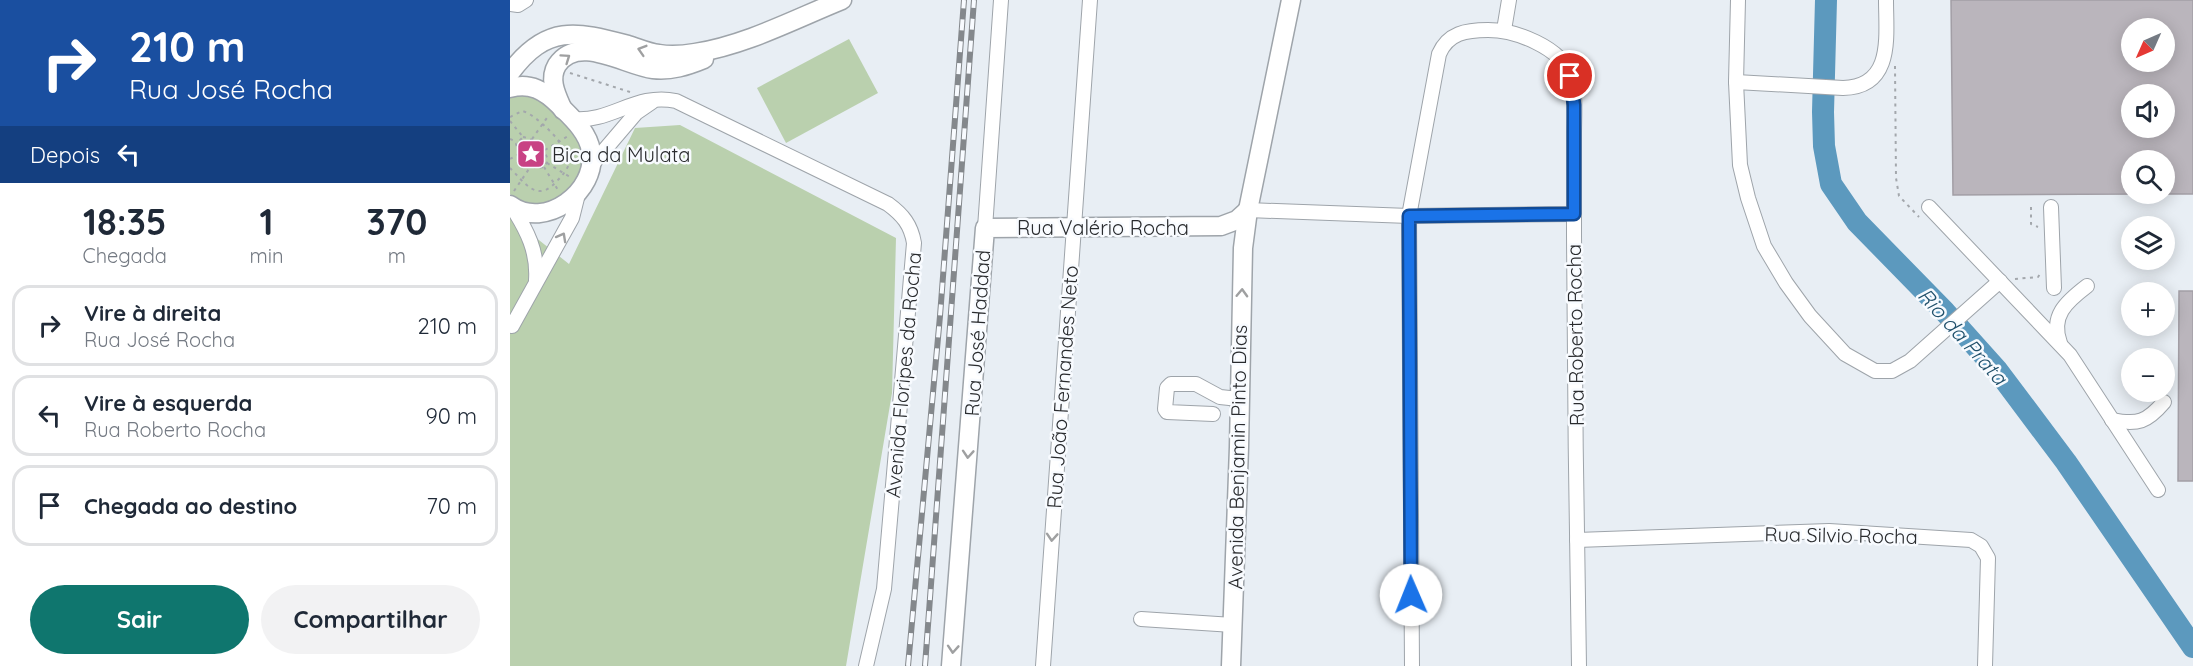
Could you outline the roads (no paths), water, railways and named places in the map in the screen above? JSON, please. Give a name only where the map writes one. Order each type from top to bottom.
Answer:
[{"type":"main road","points":[[511,203],[529,213],[543,214],[557,209],[579,186],[591,151],[554,88],[556,68],[566,57],[584,51],[647,68],[672,69],[692,64],[740,41],[842,0]]},
{"type":"main road","name":"Avenida Benjamin Pinto Dias","points":[[1231,666],[1243,248],[1248,210],[1291,0]]},
{"type":"main road","points":[[510,73],[538,46],[566,33],[582,34],[671,56],[699,52],[740,41]]},
{"type":"main road","points":[[510,88],[526,86],[538,89],[569,115]]},
{"type":"main road","points":[[1221,226],[1237,220],[1248,210]]},
{"type":"main road","points":[[1221,226],[1233,235],[1243,248]]},
{"type":"main road","name":"Rua Valério Rocha","points":[[985,228],[1221,226]]},
{"type":"main road","name":"Rua José Haddad","points":[[951,666],[985,228]]},
{"type":"street","points":[[510,4],[518,5],[526,0]]},
{"type":"street","name":"Rua José Haddad","points":[[985,228],[1001,0]]},
{"type":"street","name":"Rua João Fernandes Neto","points":[[1043,666],[1090,0]]},
{"type":"street","points":[[1504,30],[1509,0]]},
{"type":"street","points":[[1738,0],[1736,82],[1740,165],[1751,208],[1764,246],[1786,284],[1810,316],[1845,354],[1875,371],[1892,371],[1910,360],[1968,308],[2005,280]]},
{"type":"street","points":[[1736,82],[1843,88],[1853,88],[1863,84],[1873,77],[1883,64],[1886,0]]},
{"type":"street","name":"Rua Roberto Rocha","points":[[1412,666],[1409,216],[1439,54],[1443,45],[1457,34],[1482,30],[1504,30],[1535,42],[1555,54],[1564,63],[1570,76],[1574,105],[1579,666]]},
{"type":"street","points":[[510,324],[512,326],[573,218],[579,186],[636,113],[656,99]]},
{"type":"street","name":"Avenida Floripes da Rocha","points":[[569,115],[596,119],[634,103],[656,99],[684,104],[888,204],[898,211],[912,231],[914,243],[884,589],[866,666]]},
{"type":"street","points":[[511,203],[532,244],[537,271],[536,283]]},
{"type":"street","points":[[1929,207],[2005,280],[2070,356],[2158,490]]},
{"type":"street","points":[[2051,207],[2054,288]]},
{"type":"street","points":[[1248,210],[1409,216],[1574,214]]},
{"type":"street","points":[[2060,345],[2056,332],[2059,314],[2071,298],[2087,286]]},
{"type":"street","points":[[1212,414],[1167,412],[1165,409],[1167,388],[1171,384],[1196,384],[1220,397],[1239,399]]},
{"type":"street","points":[[2112,420],[2128,423],[2143,421],[2164,402]]},
{"type":"street","name":"Rua Silvio Rocha","points":[[1577,540],[1829,531],[1971,540],[1981,546],[1988,558],[1985,666]]},
{"type":"street","points":[[1141,619],[1233,625]]},
{"type":"waterway","name":"Rio da Prata","points":[[1826,0],[1823,112],[1824,146],[1831,184],[1857,222],[1945,312],[1997,370],[2066,462],[2193,647]]},
{"type":"railway","points":[[908,666],[940,316],[964,0]]},
{"type":"railway","points":[[925,666],[974,0]]},
{"type":"place","name":"Bica da Mulata","points":[[531,154]]}]
